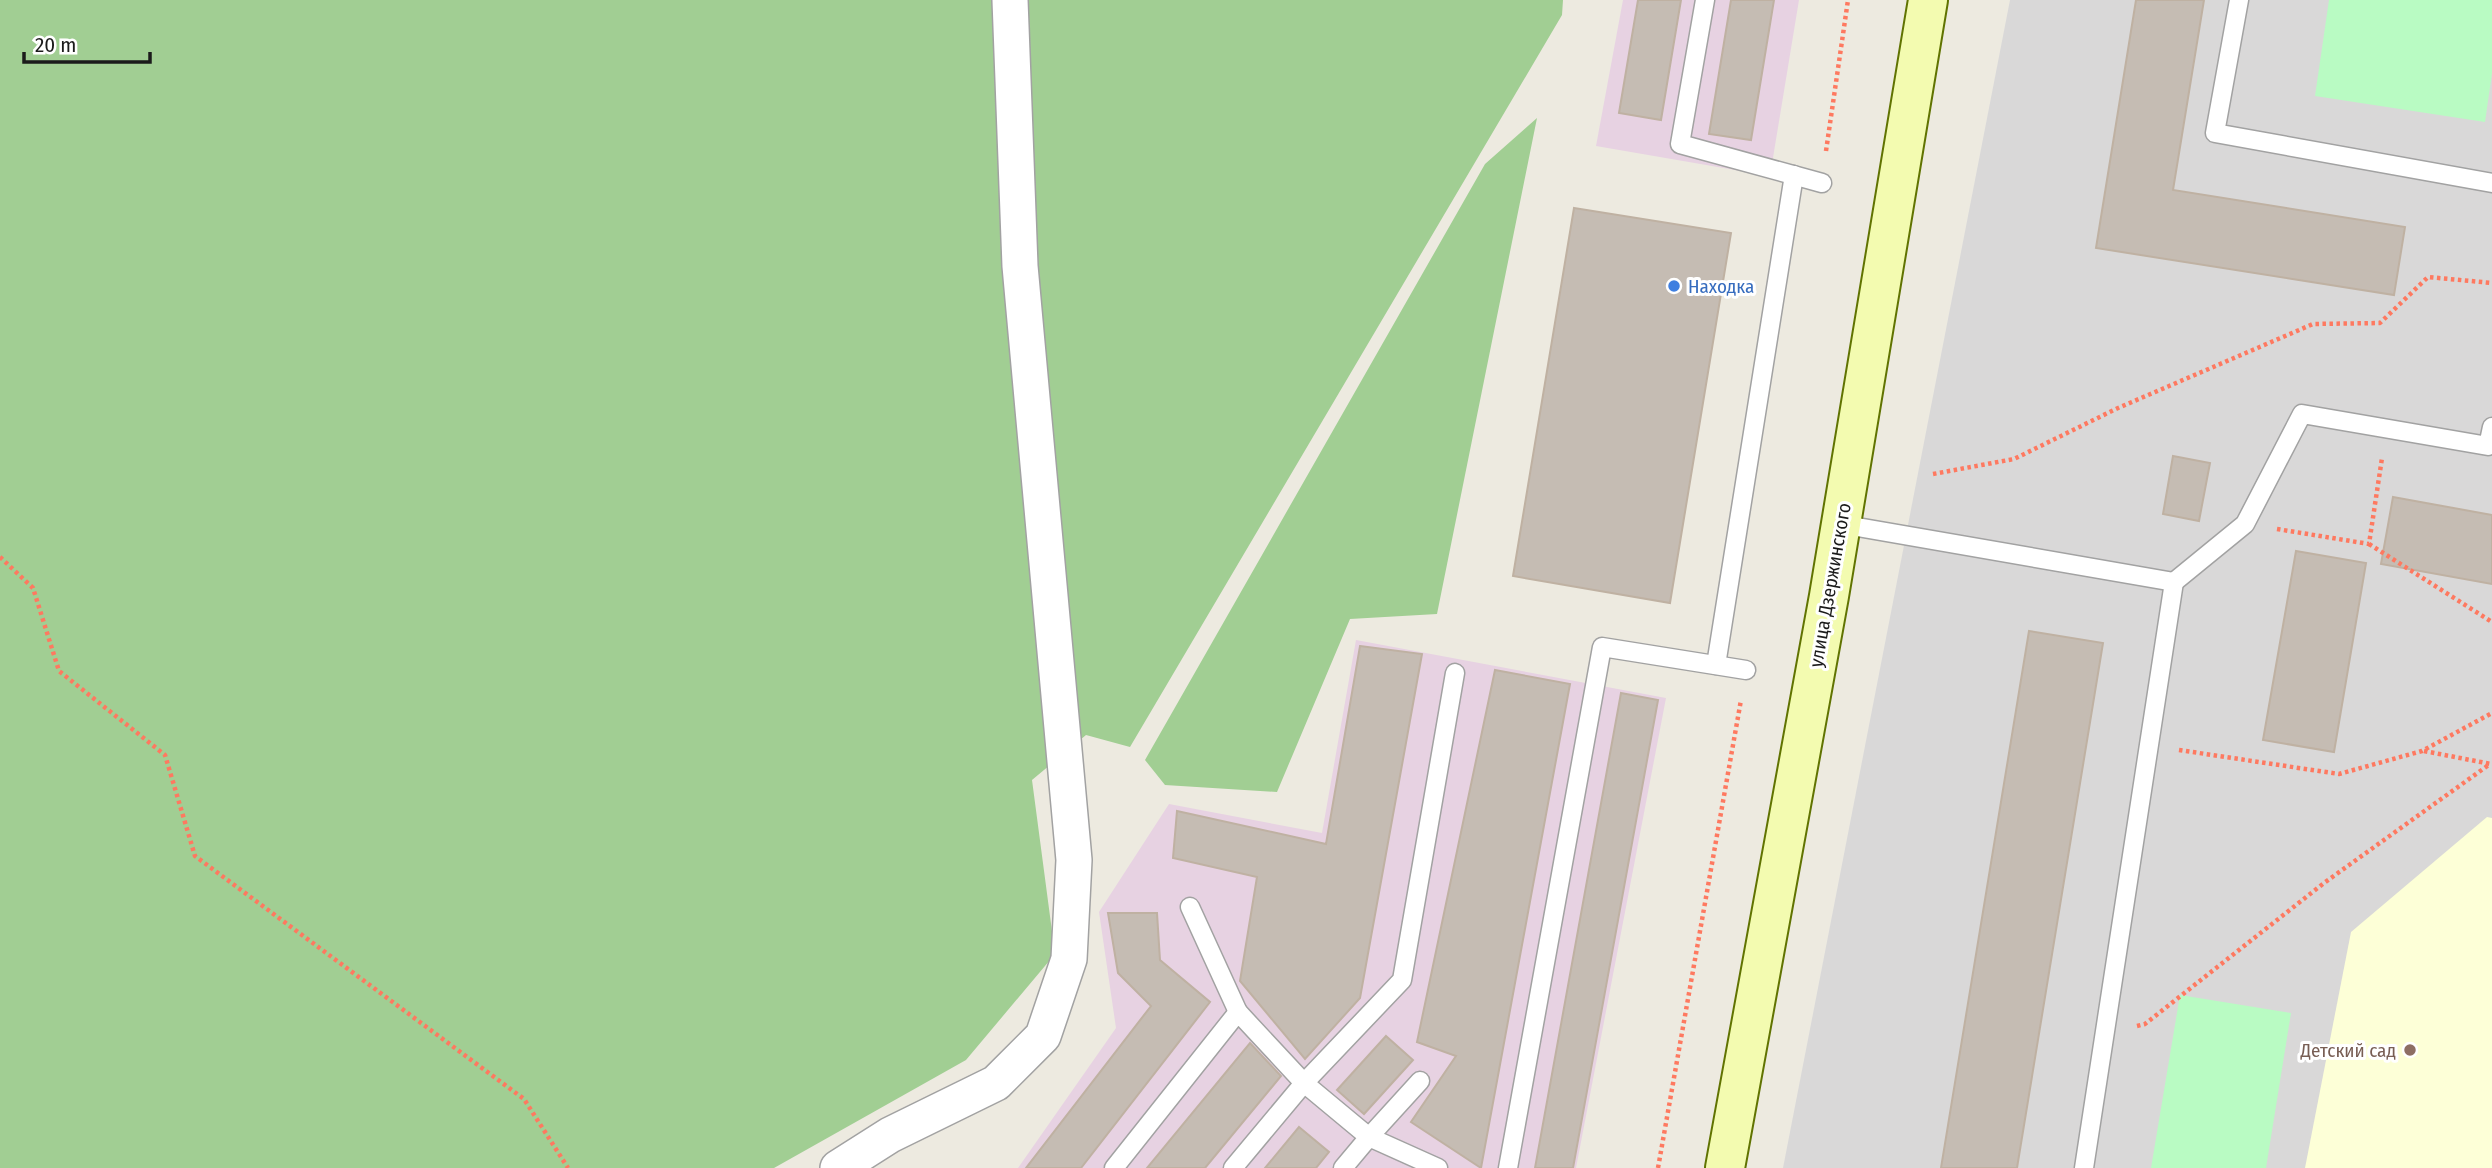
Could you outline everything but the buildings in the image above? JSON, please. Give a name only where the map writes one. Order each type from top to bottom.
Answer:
[{"type":"main road","name":"улица Дзержинского","points":[[1725,1168],[1840,524],[1927,0]]},
{"type":"street","points":[[838,1168],[890,1135],[996,1083],[1043,1036],[1069,959],[1074,860],[1020,266],[1010,0]]},
{"type":"lane","points":[[1705,0],[1680,144],[1822,183]]},
{"type":"lane","points":[[2239,0],[2215,133],[2492,183]]},
{"type":"lane","points":[[1716,665],[1794,175]]},
{"type":"lane","points":[[2084,1168],[2174,582],[2245,524],[2302,414],[2488,446],[2492,427]]},
{"type":"lane","points":[[1840,524],[1962,548],[2174,582]]},
{"type":"lane","points":[[1508,1168],[1602,647],[1746,670]]},
{"type":"lane","points":[[1233,1168],[1304,1083],[1402,980],[1455,673]]},
{"type":"lane","points":[[1190,907],[1238,1012],[1304,1083],[1368,1137],[1438,1168]]},
{"type":"lane","points":[[1114,1168],[1238,1012]]},
{"type":"lane","points":[[1343,1168],[1420,1081]]},
{"type":"path","points":[[1933,474],[2014,459],[2118,408],[2313,324],[2380,323],[2428,277],[2492,283]]},
{"type":"path","points":[[2369,544],[2386,429]]},
{"type":"path","points":[[2245,524],[2369,544],[2492,622]]},
{"type":"path","points":[[0,557],[33,587],[59,671],[165,755],[195,856],[524,1099],[568,1168]]},
{"type":"path","points":[[2150,746],[2339,774],[2422,751],[2492,713]]},
{"type":"path","points":[[2422,751],[2491,764]]},
{"type":"path","points":[[2105,1032],[2145,1024],[2324,883],[2491,764]]},
{"type":"shaded area","points":[[1623,0],[1799,0],[1770,176],[1596,146]]},
{"type":"shaded area","points":[[2010,0],[2492,0],[2492,1168],[1783,1168]]},
{"type":"shaded area","points":[[1356,640],[1666,698],[1576,1168],[1018,1168],[1116,1028],[1099,912],[1169,804],[1322,833]]},
{"type":"shaded area","name":"Детский сад","points":[[2487,817],[2492,818],[2492,1168],[2305,1168],[2351,932]]},
{"type":"green space","points":[[0,0],[1563,0],[1562,15],[1130,747],[1086,735],[1032,780],[1055,954],[966,1060],[774,1168],[0,1168]]},
{"type":"green space","points":[[2329,0],[2492,0],[2492,73],[2485,122],[2315,96]]},
{"type":"green space","points":[[1537,118],[1437,614],[1350,619],[1277,792],[1165,785],[1145,760],[1485,164]]},
{"type":"green space","points":[[2180,995],[2291,1013],[2266,1168],[2151,1168]]},
{"type":"place","name":"Находка","points":[[1674,286]]},
{"type":"place","name":"Детский сад","points":[[2410,1050]]}]
